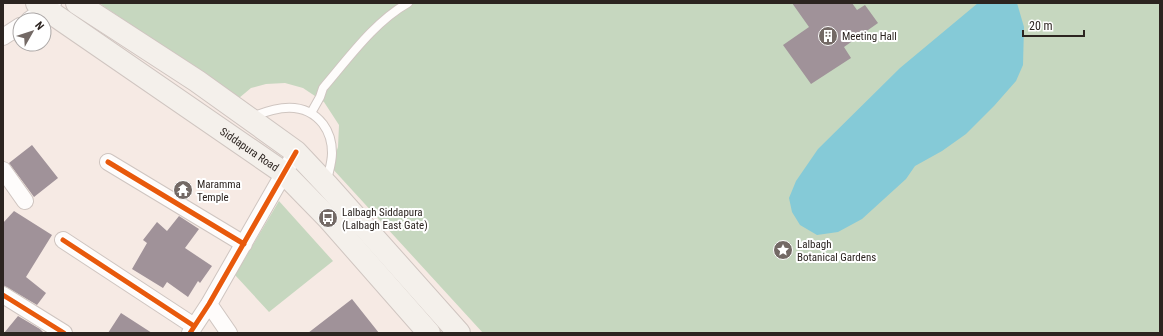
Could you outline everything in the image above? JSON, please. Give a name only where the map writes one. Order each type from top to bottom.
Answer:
[{"type":"main road","points":[[77,3],[197,80],[296,152],[459,333]]},
{"type":"main road","name":"Siddapura Road","points":[[41,9],[284,173],[328,218],[429,333]]},
{"type":"street","points":[[3,37],[12,31]]},
{"type":"street","points":[[63,240],[192,330],[209,304],[296,152]]},
{"type":"street","points":[[108,162],[244,244]]},
{"type":"street","points":[[3,170],[25,201]]},
{"type":"street","points":[[3,295],[64,333]]},
{"type":"street","points":[[209,304],[230,333]]},
{"type":"lane","points":[[311,113],[323,88],[376,27],[400,7],[408,3]]},
{"type":"lane","points":[[250,119],[263,113],[289,107],[311,113],[319,119],[326,128],[331,146],[331,162],[326,184]]},
{"type":"green space","name":"Lalbagh Botanical Gardens","points":[[99,3],[1160,3],[1160,333],[483,333],[331,167],[338,147],[339,125],[324,102],[303,88],[285,83],[266,84],[251,88],[239,98]]},
{"type":"green space","points":[[279,201],[333,261],[269,312],[235,275]]},
{"type":"water","points":[[978,3],[1017,3],[1024,27],[1023,65],[1016,81],[966,134],[942,151],[915,166],[906,179],[862,219],[838,232],[817,235],[800,225],[792,212],[789,198],[796,181],[818,149],[900,68]]},
{"type":"building","name":"Meeting Hall","points":[[792,3],[852,3],[857,10],[865,5],[878,23],[844,47],[851,58],[811,84],[783,45],[809,27]]},
{"type":"building","points":[[32,145],[58,178],[34,197],[9,163]]},
{"type":"building","points":[[14,211],[52,235],[26,277],[46,293],[37,305],[3,285],[3,223]]},
{"type":"building","points":[[179,216],[199,229],[185,248],[212,266],[200,283],[198,281],[188,297],[167,282],[163,288],[132,269],[147,243],[143,240],[157,222],[167,231]]},
{"type":"building","points":[[352,299],[379,333],[308,333]]},
{"type":"building","points":[[121,313],[152,333],[108,333]]},
{"type":"building","points":[[18,316],[40,329],[44,333],[4,333]]},
{"type":"cycle path","points":[[190,333],[209,304],[296,152]]},
{"type":"cycle path","points":[[108,162],[244,244]]},
{"type":"cycle path","points":[[63,240],[194,326]]},
{"type":"cycle path","points":[[3,295],[64,333]]},
{"type":"place","name":"Meeting Hall","points":[[828,36]]},
{"type":"place","name":"Maramma Temple","points":[[183,190]]},
{"type":"place","name":"Lalbagh Siddapura (Lalbagh East Gate)","points":[[328,218]]},
{"type":"place","name":"Lalbagh Botanical Gardens","points":[[783,250]]}]
